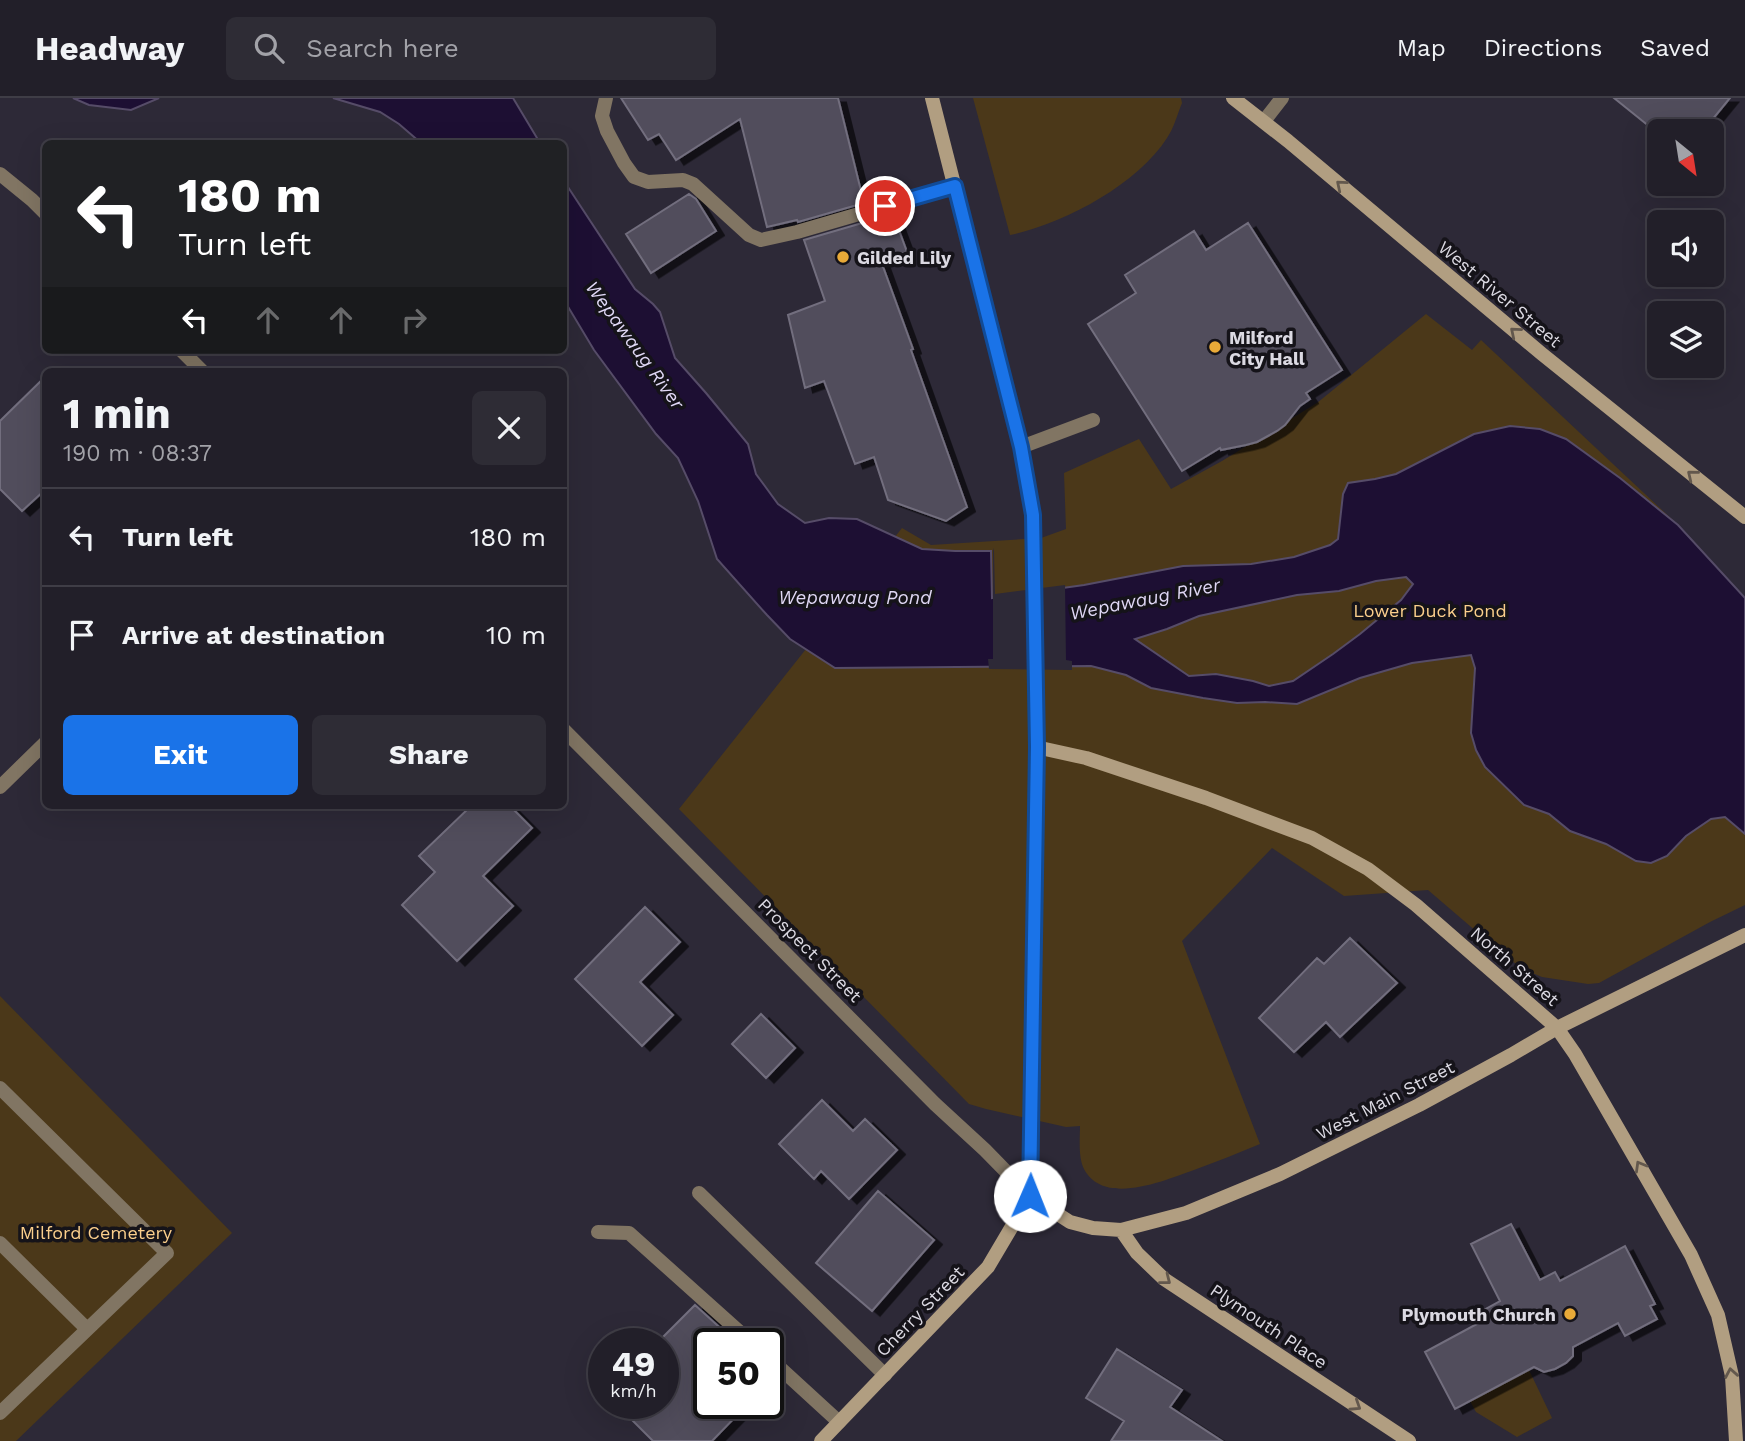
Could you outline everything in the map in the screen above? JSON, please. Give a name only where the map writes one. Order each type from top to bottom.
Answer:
[{"type":"main road","points":[[932,98],[1021,447],[1033,515],[1037,747],[1030,1196]]},
{"type":"main road","name":"West River Street","points":[[1233,98],[1542,354],[1745,517]]},
{"type":"main road","name":"North Street","points":[[1037,747],[1086,758],[1206,798],[1312,838],[1368,869],[1416,905],[1557,1028],[1691,1255],[1718,1315],[1732,1376],[1736,1441]]},
{"type":"main road","name":"West Main Street","points":[[1030,1196],[1070,1222],[1093,1228],[1121,1230],[1186,1213],[1280,1174],[1419,1105],[1557,1028],[1745,935]]},
{"type":"main road","name":"Cherry Street","points":[[821,1441],[988,1267],[1030,1196]]},
{"type":"main road","name":"Plymouth Place","points":[[1121,1230],[1137,1253],[1164,1279],[1409,1441]]},
{"type":"street","points":[[606,98],[602,116],[607,131],[634,177],[648,182],[684,180],[693,184],[749,235],[761,240],[955,186]]},
{"type":"street","points":[[1264,121],[1282,98]]},
{"type":"street","points":[[0,174],[42,210]]},
{"type":"street","points":[[185,354],[199,368]]},
{"type":"street","points":[[1021,447],[1093,419]]},
{"type":"street","name":"Prospect Street","points":[[567,733],[935,1104],[1030,1196]]},
{"type":"street","points":[[0,787],[42,747]]},
{"type":"street","points":[[0,1088],[167,1253],[1,1411]]},
{"type":"street","points":[[699,1193],[885,1376]]},
{"type":"street","points":[[598,1233],[629,1233],[735,1328]]},
{"type":"street","points":[[0,1243],[87,1329]]},
{"type":"street","points":[[784,1372],[839,1422]]},
{"type":"green space","points":[[973,98],[1181,98],[1182,103],[1174,126],[1154,155],[1118,186],[1053,222],[1010,235]]},
{"type":"green space","name":"Lower Duck Pond","points":[[1426,314],[1472,350],[1481,340],[1678,525],[1745,598],[1745,905],[1599,983],[1588,984],[1542,977],[1523,969],[1428,890],[1344,896],[1272,848],[1182,941],[1260,1144],[1152,1184],[1136,1188],[1106,1187],[1093,1180],[1084,1169],[1080,1154],[1080,1126],[1066,1127],[969,1104],[679,809],[902,528],[931,545],[1041,538],[1066,529],[1064,473],[1139,439],[1171,489],[1317,403]]},
{"type":"green space","name":"Milford Cemetery","points":[[0,996],[232,1233],[16,1441],[0,1441]]},
{"type":"green space","points":[[1529,1370],[1552,1418],[1517,1437],[1476,1412],[1470,1401]]},
{"type":"water","points":[[73,98],[159,98],[131,110],[89,105]]},
{"type":"water","points":[[333,98],[513,98],[538,140],[418,140],[380,112]]},
{"type":"water","points":[[567,186],[635,289],[660,312],[675,358],[748,444],[756,474],[778,504],[805,523],[829,518],[857,519],[922,549],[991,551],[992,598],[1084,585],[1183,566],[1251,564],[1294,557],[1330,545],[1338,539],[1343,494],[1348,483],[1396,474],[1474,434],[1510,426],[1540,429],[1566,439],[1678,525],[1745,598],[1745,834],[1725,817],[1711,819],[1686,836],[1667,856],[1651,863],[1636,861],[1606,844],[1570,831],[1549,814],[1524,805],[1485,767],[1476,750],[1471,733],[1475,668],[1471,655],[1412,663],[1360,678],[1297,704],[1237,703],[1203,698],[1151,688],[1126,675],[1091,666],[835,668],[790,639],[717,559],[698,501],[678,458],[656,434],[594,350],[567,305]],"holes":[[[1406,577],[1413,584],[1401,600],[1360,634],[1293,681],[1269,686],[1216,674],[1189,676],[1135,639],[1199,616],[1297,595],[1339,591],[1376,581]]]},
{"type":"pier","points":[[993,548],[995,594],[1065,585],[1066,660],[1072,661],[1072,670],[989,669],[988,659],[993,659]]},
{"type":"building","points":[[621,98],[838,98],[864,203],[798,222],[797,220],[767,227],[740,119],[676,160],[659,134],[648,140]]},
{"type":"building","points":[[1614,98],[1730,98],[1713,119],[1647,119],[1647,125]]},
{"type":"building","points":[[689,194],[696,199],[716,231],[651,273],[626,234]]},
{"type":"building","points":[[893,214],[907,252],[881,261],[967,507],[946,521],[888,500],[874,457],[855,464],[824,381],[805,388],[788,315],[825,301],[804,240]]},
{"type":"building","name":"Milford City Hall","points":[[1248,223],[1342,370],[1306,393],[1310,399],[1277,431],[1257,442],[1221,450],[1220,448],[1182,471],[1088,324],[1136,293],[1125,275],[1194,231],[1206,250]]},
{"type":"building","points":[[42,380],[42,493],[22,511],[0,489],[0,421]]},
{"type":"building","points":[[468,809],[513,809],[532,828],[483,876],[513,906],[457,961],[402,905],[435,872],[419,856]]},
{"type":"building","points":[[645,907],[680,942],[640,982],[673,1015],[642,1046],[575,979]]},
{"type":"building","points":[[1350,938],[1397,983],[1340,1037],[1326,1022],[1294,1052],[1259,1018],[1317,958],[1324,964]]},
{"type":"building","points":[[761,1014],[795,1048],[766,1078],[732,1044]]},
{"type":"building","points":[[822,1100],[853,1131],[865,1119],[897,1150],[849,1199],[821,1171],[814,1179],[779,1144]]},
{"type":"building","points":[[878,1191],[934,1240],[872,1311],[816,1263]]},
{"type":"building","name":"Plymouth Church","points":[[1511,1224],[1540,1280],[1555,1272],[1560,1281],[1625,1246],[1655,1304],[1650,1306],[1657,1319],[1625,1336],[1618,1323],[1573,1347],[1573,1356],[1555,1369],[1544,1372],[1534,1367],[1455,1409],[1425,1352],[1488,1318],[1484,1310],[1500,1301],[1471,1244]]},
{"type":"building","points":[[695,1305],[720,1328],[693,1328],[693,1419],[733,1419],[712,1441],[653,1441],[631,1419],[679,1419],[679,1328],[672,1328]]},
{"type":"building","points":[[1117,1349],[1182,1390],[1170,1407],[1222,1441],[1111,1441],[1124,1421],[1086,1398]]},
{"type":"place","name":"Gilded Lily","points":[[843,257]]},
{"type":"place","name":"Milford City Hall","points":[[1215,347]]},
{"type":"place","name":"Plymouth Church","points":[[1570,1314]]},
{"type":"route","points":[[885,206],[955,186],[1021,447],[1033,515],[1037,747],[1030,1196]]},
{"type":"water label","name":"Wepawaug River","points":[[635,345]]},
{"type":"water label","name":"Wepawaug Pond","points":[[855,597]]},
{"type":"water label","name":"Wepawaug River","points":[[1145,599]]}]
